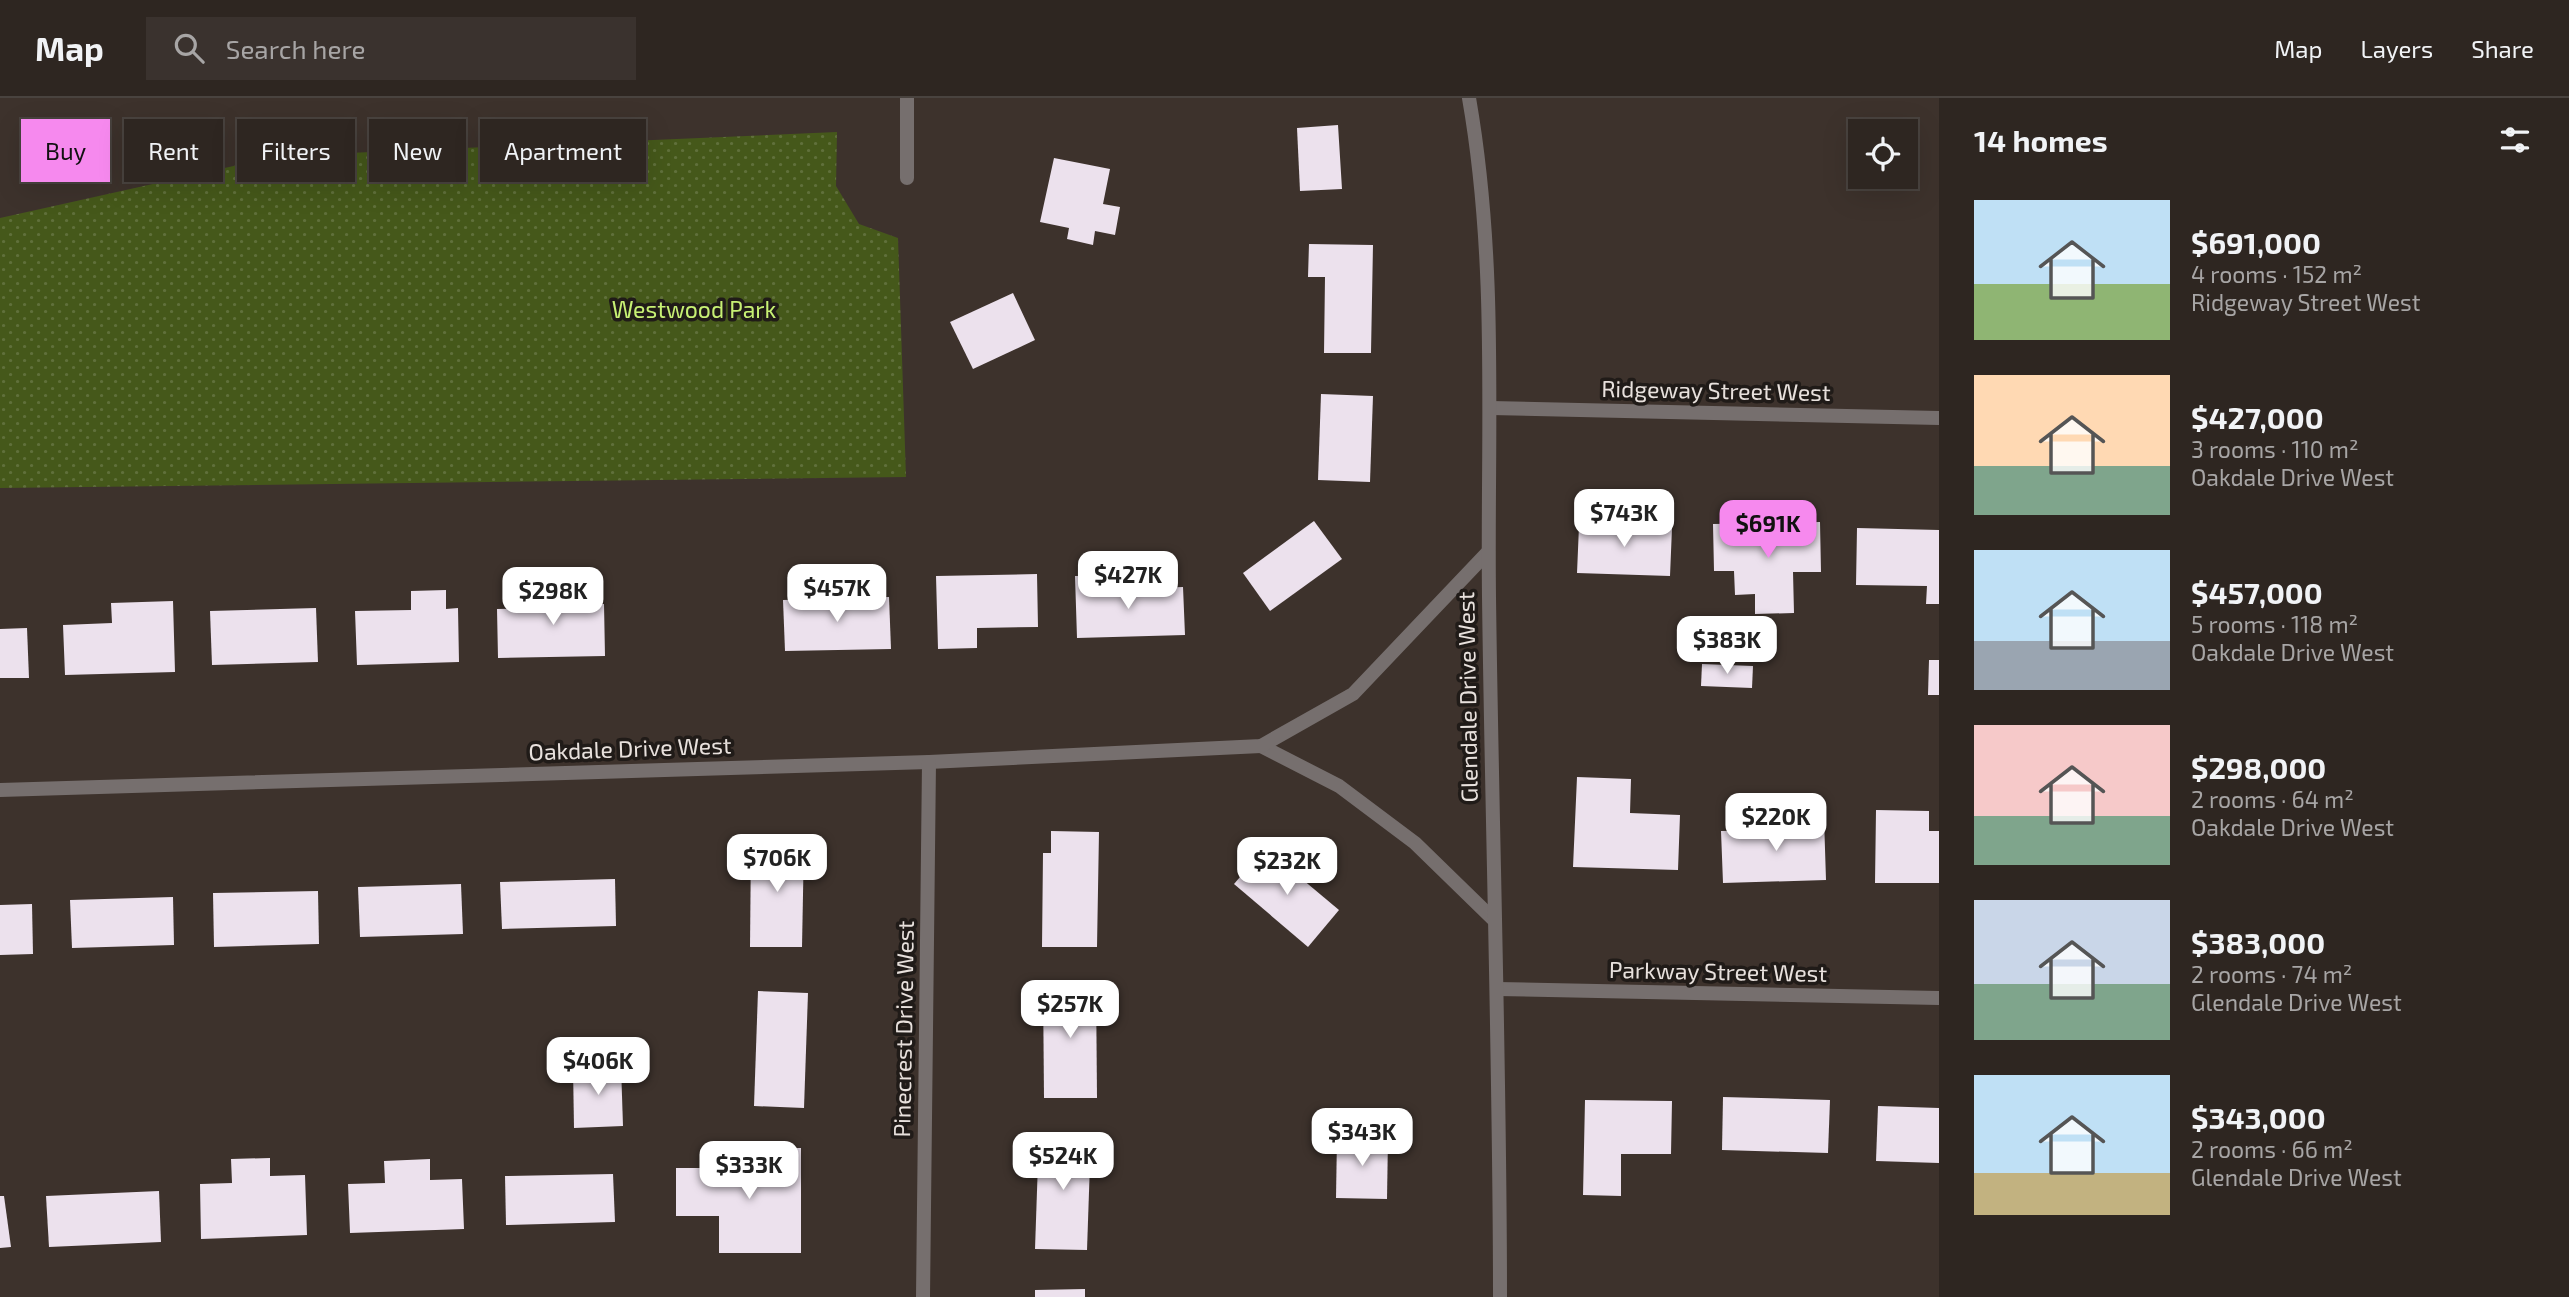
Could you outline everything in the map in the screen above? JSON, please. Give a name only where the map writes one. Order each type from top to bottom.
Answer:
[{"type":"street","points":[[906,98],[907,178]]},
{"type":"street","name":"Glendale Drive West","points":[[1469,98],[1481,167],[1491,304],[1488,552],[1500,1297]]},
{"type":"street","name":"Ridgeway Street West","points":[[1491,408],[1939,418]]},
{"type":"street","name":"Oakdale Drive West","points":[[0,790],[929,762],[1261,746],[1353,694],[1488,552]]},
{"type":"street","name":"Oakdale Drive West","points":[[1261,746],[1339,786],[1415,843],[1493,919]]},
{"type":"street","name":"Pinecrest Drive West","points":[[923,1297],[929,762]]},
{"type":"street","name":"Parkway Street West","points":[[1497,989],[1939,998]]},
{"type":"green space","name":"Westwood Park","points":[[837,132],[836,186],[859,224],[898,238],[906,477],[0,488],[0,218],[162,182],[223,182],[223,168],[237,165],[237,182],[355,182],[355,153],[369,152],[369,182],[466,182],[466,148],[480,147],[480,182],[646,182],[646,140]]},
{"type":"building","points":[[1338,125],[1342,189],[1300,191],[1297,128]]},
{"type":"building","points":[[1054,158],[1110,169],[1103,204],[1120,207],[1115,235],[1095,231],[1093,245],[1067,239],[1069,228],[1040,222]]},
{"type":"building","points":[[1309,244],[1373,245],[1371,353],[1324,353],[1325,277],[1308,277]]},
{"type":"building","points":[[1013,293],[1035,340],[973,369],[950,322]]},
{"type":"building","points":[[1321,394],[1373,396],[1370,482],[1318,480]]},
{"type":"building","points":[[1601,517],[1640,519],[1640,527],[1672,528],[1670,576],[1577,573],[1579,526],[1601,527]]},
{"type":"building","points":[[1314,521],[1342,559],[1270,611],[1243,573]]},
{"type":"building","points":[[1820,522],[1821,572],[1793,572],[1794,613],[1755,614],[1755,594],[1735,595],[1734,571],[1714,571],[1713,524]]},
{"type":"building","points":[[1857,528],[1939,530],[1939,604],[1926,604],[1927,586],[1856,585]]},
{"type":"building","points":[[1037,574],[1038,627],[977,628],[977,648],[938,649],[936,576]]},
{"type":"building","points":[[1075,576],[1095,576],[1096,590],[1183,587],[1185,635],[1077,638]]},
{"type":"building","points":[[578,578],[579,605],[604,604],[605,656],[498,658],[497,609],[549,608],[548,579]]},
{"type":"building","points":[[446,590],[446,609],[458,608],[459,662],[357,665],[355,611],[411,610],[411,591]]},
{"type":"building","points":[[889,597],[891,649],[785,651],[783,600]]},
{"type":"building","points":[[173,601],[175,672],[65,675],[63,625],[112,623],[111,603]]},
{"type":"building","points":[[316,608],[318,662],[212,665],[210,611]]},
{"type":"building","points":[[27,628],[29,678],[0,678],[0,629]]},
{"type":"building","points":[[1929,660],[1939,660],[1939,695],[1928,695]]},
{"type":"building","points":[[1702,664],[1753,666],[1752,688],[1701,686]]},
{"type":"building","points":[[1577,777],[1631,779],[1630,813],[1680,815],[1678,870],[1573,867]]},
{"type":"building","points":[[1876,810],[1929,811],[1929,831],[1939,831],[1939,883],[1875,883]]},
{"type":"building","points":[[1824,818],[1826,880],[1723,883],[1721,831],[1779,830],[1779,819]]},
{"type":"building","points":[[1051,831],[1099,832],[1097,947],[1042,947],[1043,853],[1051,853]]},
{"type":"building","points":[[751,842],[804,842],[802,947],[750,947]]},
{"type":"building","points":[[1265,848],[1339,910],[1308,947],[1234,884]]},
{"type":"building","points":[[615,879],[616,926],[502,929],[500,882]]},
{"type":"building","points":[[461,884],[463,934],[360,937],[358,887]]},
{"type":"building","points":[[318,891],[319,944],[214,947],[213,893]]},
{"type":"building","points":[[173,897],[174,945],[72,948],[70,900]]},
{"type":"building","points":[[32,904],[33,954],[0,955],[0,905]]},
{"type":"building","points":[[1096,981],[1097,1098],[1044,1098],[1043,982]]},
{"type":"building","points":[[758,991],[808,993],[804,1108],[754,1106]]},
{"type":"building","points":[[621,1066],[623,1126],[574,1128],[573,1067]]},
{"type":"building","points":[[1723,1097],[1830,1100],[1828,1153],[1722,1150]]},
{"type":"building","points":[[1585,1100],[1672,1101],[1671,1154],[1621,1154],[1621,1196],[1583,1195]]},
{"type":"building","points":[[1878,1106],[1939,1108],[1939,1163],[1876,1161]]},
{"type":"building","points":[[1039,1133],[1091,1134],[1087,1250],[1035,1249]]},
{"type":"building","points":[[1337,1137],[1388,1138],[1387,1199],[1336,1198]]},
{"type":"building","points":[[746,1148],[801,1148],[801,1253],[719,1253],[719,1216],[676,1216],[676,1168],[746,1168]]},
{"type":"building","points":[[270,1158],[270,1176],[305,1175],[307,1235],[201,1239],[200,1184],[232,1183],[231,1159]]},
{"type":"building","points":[[430,1159],[430,1180],[462,1179],[464,1229],[350,1233],[348,1184],[385,1183],[384,1161]]},
{"type":"building","points":[[613,1174],[615,1222],[506,1225],[505,1176]]},
{"type":"building","points":[[159,1191],[161,1242],[49,1247],[46,1196]]},
{"type":"building","points":[[0,1196],[4,1196],[11,1247],[0,1248]]},
{"type":"building","points":[[1085,1289],[1085,1297],[1035,1297],[1035,1290]]}]
